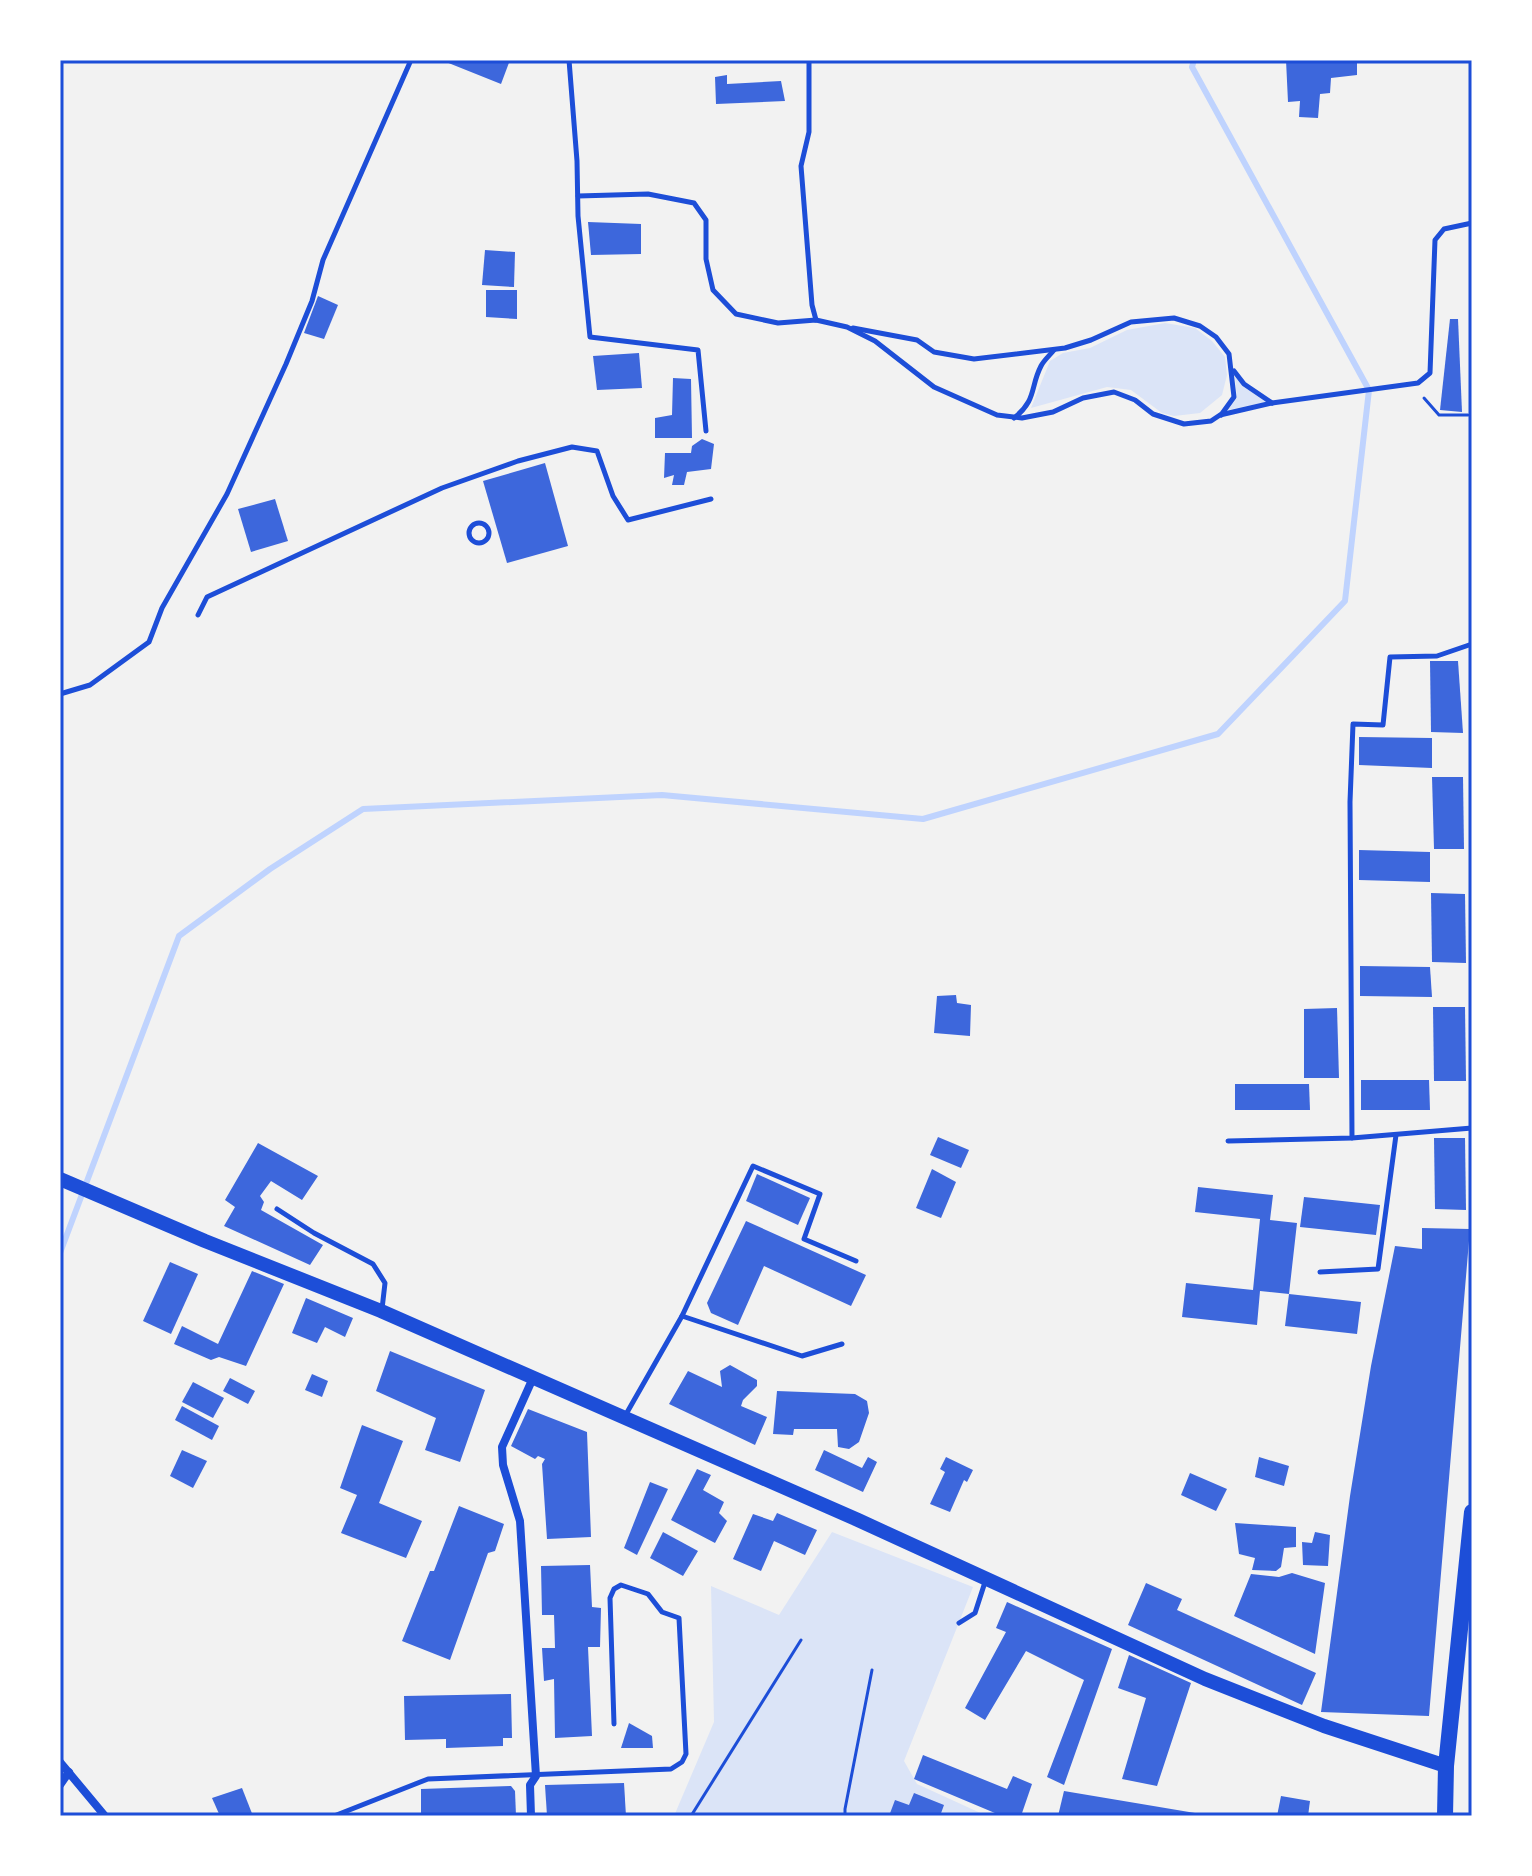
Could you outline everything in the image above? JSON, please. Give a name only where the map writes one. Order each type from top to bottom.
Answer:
[{"type":"main road","points":[[60,1179],[381,1311],[986,1578],[1205,1679],[1324,1726],[1446,1766]]},
{"type":"main road","points":[[1445,1816],[1446,1766],[1472,1512]]},
{"type":"street","points":[[531,1816],[530,1785],[536,1776],[520,1521],[503,1465],[502,1447],[533,1378]]},
{"type":"street","points":[[60,1762],[64,1772],[105,1816]]},
{"type":"street","points":[[60,1785],[64,1772]]},
{"type":"lane","points":[[60,694],[90,685],[149,642],[162,608],[227,494],[286,364],[312,301],[323,260],[411,60]]},
{"type":"lane","points":[[569,60],[590,337],[698,350],[706,431]]},
{"type":"lane","points":[[809,60],[809,132],[801,166],[812,305],[816,320]]},
{"type":"lane","points":[[578,196],[648,194],[694,203],[706,220],[706,259],[713,290],[736,314],[778,323],[816,320],[917,340],[934,352],[974,359],[1055,350],[1091,340],[1131,322],[1174,318],[1200,326],[1216,337],[1229,354],[1234,397],[1211,421],[1184,424],[1153,414],[1135,400],[1114,392],[1083,398],[1053,412],[1014,418],[997,415],[934,387],[875,341],[847,327]]},
{"type":"lane","points":[[1220,415],[1272,403],[1418,383],[1430,373],[1435,240],[1444,229],[1472,223]]},
{"type":"lane","points":[[1014,418],[1025,409],[1033,396],[1041,365],[1055,350]]},
{"type":"lane","points":[[1232,368],[1244,384],[1272,403]]},
{"type":"lane","points":[[198,615],[207,597],[442,488],[518,461],[572,447],[597,451],[613,496],[628,520],[711,499]]},
{"type":"lane","points":[[1352,1138],[1350,802],[1353,724],[1383,725],[1390,657],[1437,656],[1472,644]]},
{"type":"lane","points":[[1228,1141],[1352,1138],[1472,1128]]},
{"type":"lane","points":[[1320,1272],[1378,1269],[1396,1135]]},
{"type":"lane","points":[[623,1418],[682,1316],[753,1166],[820,1194],[804,1239],[856,1261]]},
{"type":"lane","points":[[277,1209],[314,1233],[373,1264],[385,1283],[381,1311]]},
{"type":"lane","points":[[682,1316],[802,1356],[842,1344]]},
{"type":"lane","points":[[959,1623],[975,1613],[986,1578]]},
{"type":"lane","points":[[334,1816],[428,1779],[671,1769],[682,1762],[686,1754],[679,1618],[662,1612],[648,1594],[621,1585],[614,1589],[610,1598],[614,1724]]},
{"type":"path","points":[[1424,398],[1439,415],[1468,415]]},
{"type":"path","points":[[691,1816],[801,1640]]},
{"type":"path","points":[[845,1816],[872,1670]]},
{"type":"shaded area","points":[[1165,323],[1195,328],[1212,341],[1225,357],[1227,375],[1222,395],[1200,413],[1174,416],[1162,413],[1131,390],[1107,387],[1031,408],[1050,361],[1063,353],[1090,348],[1127,330]]},
{"type":"shaded area","points":[[1235,377],[1266,402],[1228,410],[1237,398]]},
{"type":"shaded area","points":[[832,1532],[973,1587],[904,1761],[917,1784],[987,1816],[674,1816],[714,1722],[711,1586],[779,1615]]},
{"type":"building","points":[[441,60],[510,60],[501,84]]},
{"type":"building","points":[[1286,60],[1357,60],[1357,75],[1331,78],[1330,93],[1320,94],[1318,118],[1299,117],[1300,101],[1288,102]]},
{"type":"building","points":[[727,75],[727,84],[781,81],[785,101],[716,104],[715,77]]},
{"type":"building","points":[[588,222],[641,224],[641,254],[591,255]]},
{"type":"building","points":[[485,250],[515,252],[514,287],[482,285]]},
{"type":"building","points":[[486,290],[517,290],[517,319],[486,317]]},
{"type":"building","points":[[318,296],[338,305],[324,339],[304,333]]},
{"type":"building","points":[[1450,319],[1458,319],[1462,412],[1440,410]]},
{"type":"building","points":[[639,353],[642,388],[597,390],[593,356]]},
{"type":"building","points":[[673,378],[691,379],[692,438],[655,438],[655,418],[672,415]]},
{"type":"building","points":[[702,439],[714,444],[711,469],[687,472],[684,485],[672,485],[674,475],[664,478],[665,453],[691,453],[692,446]]},
{"type":"building","points":[[545,463],[568,546],[507,563],[483,481]]},
{"type":"building","points":[[275,499],[288,541],[251,552],[238,509]]},
{"type":"building","points":[[1430,661],[1458,661],[1463,733],[1431,732]]},
{"type":"building","points":[[1359,737],[1432,738],[1432,768],[1359,765]]},
{"type":"building","points":[[1432,777],[1463,777],[1464,849],[1434,849]]},
{"type":"building","points":[[1359,850],[1430,852],[1430,882],[1359,880]]},
{"type":"building","points":[[1431,893],[1465,894],[1466,963],[1432,962]]},
{"type":"building","points":[[1360,966],[1430,967],[1432,997],[1360,996]]},
{"type":"building","points":[[956,995],[957,1003],[971,1005],[970,1036],[934,1033],[937,996]]},
{"type":"building","points":[[1433,1007],[1465,1007],[1466,1081],[1434,1081]]},
{"type":"building","points":[[1337,1008],[1339,1078],[1304,1078],[1304,1009]]},
{"type":"building","points":[[1361,1080],[1429,1080],[1430,1110],[1361,1110]]},
{"type":"building","points":[[1235,1084],[1309,1084],[1310,1110],[1235,1110]]},
{"type":"building","points":[[938,1137],[969,1150],[961,1168],[930,1155]]},
{"type":"building","points":[[1434,1138],[1465,1138],[1466,1210],[1435,1209]]},
{"type":"building","points":[[258,1143],[318,1176],[302,1200],[271,1181],[260,1196],[264,1202],[261,1210],[323,1245],[310,1265],[224,1226],[235,1207],[225,1200]]},
{"type":"building","points":[[932,1169],[956,1182],[941,1218],[916,1208]]},
{"type":"building","points":[[757,1174],[810,1198],[798,1225],[746,1201]]},
{"type":"building","points":[[1198,1187],[1273,1195],[1270,1220],[1297,1223],[1289,1294],[1260,1291],[1257,1325],[1182,1317],[1186,1283],[1253,1290],[1260,1219],[1195,1212]]},
{"type":"building","points":[[1304,1197],[1380,1205],[1376,1235],[1300,1227]]},
{"type":"building","points":[[746,1221],[866,1275],[851,1306],[764,1266],[738,1325],[711,1313],[707,1303]]},
{"type":"building","points":[[1422,1228],[1470,1229],[1429,1716],[1321,1712],[1350,1496],[1395,1246],[1422,1249]]},
{"type":"building","points":[[170,1262],[198,1274],[171,1334],[143,1321]]},
{"type":"building","points":[[252,1271],[284,1284],[246,1366],[219,1357],[211,1360],[174,1344],[182,1326],[218,1344]]},
{"type":"building","points":[[1289,1294],[1361,1302],[1357,1334],[1285,1326]]},
{"type":"building","points":[[306,1298],[353,1318],[345,1337],[325,1327],[317,1343],[292,1333]]},
{"type":"building","points":[[390,1351],[485,1390],[460,1462],[425,1450],[436,1418],[376,1391]]},
{"type":"building","points":[[730,1365],[757,1380],[757,1386],[741,1406],[767,1417],[755,1445],[669,1404],[688,1371],[722,1387],[720,1371]]},
{"type":"building","points":[[312,1374],[328,1381],[322,1397],[305,1390]]},
{"type":"building","points":[[230,1378],[255,1391],[248,1404],[223,1391]]},
{"type":"building","points":[[193,1382],[224,1398],[213,1418],[182,1402]]},
{"type":"building","points":[[777,1391],[855,1394],[867,1401],[869,1413],[859,1442],[849,1449],[838,1447],[837,1429],[794,1429],[793,1435],[773,1434]]},
{"type":"building","points":[[182,1406],[219,1426],[212,1440],[175,1420]]},
{"type":"building","points":[[528,1409],[587,1432],[591,1537],[547,1539],[542,1464],[545,1459],[538,1456],[535,1459],[511,1446]]},
{"type":"building","points":[[362,1425],[403,1441],[379,1503],[422,1521],[406,1558],[341,1533],[357,1495],[340,1488]]},
{"type":"building","points":[[182,1450],[207,1461],[193,1488],[170,1476]]},
{"type":"building","points":[[824,1450],[862,1468],[868,1457],[877,1462],[863,1492],[815,1470]]},
{"type":"building","points":[[946,1457],[973,1470],[967,1482],[964,1480],[950,1512],[930,1504],[945,1472],[940,1469]]},
{"type":"building","points":[[1259,1457],[1289,1466],[1284,1486],[1255,1477]]},
{"type":"building","points":[[697,1469],[711,1475],[703,1490],[724,1502],[719,1513],[727,1521],[715,1543],[671,1520]]},
{"type":"building","points":[[1190,1473],[1227,1489],[1216,1511],[1181,1495]]},
{"type":"building","points":[[650,1482],[668,1489],[637,1555],[624,1548]]},
{"type":"building","points":[[459,1506],[504,1524],[495,1551],[488,1553],[450,1660],[402,1641]]},
{"type":"building","points":[[777,1513],[817,1530],[805,1555],[774,1541],[761,1571],[733,1559],[753,1514],[773,1521]]},
{"type":"building","points":[[1235,1523],[1296,1527],[1296,1547],[1284,1548],[1281,1567],[1276,1571],[1252,1570],[1255,1558],[1239,1554]]},
{"type":"building","points":[[663,1532],[698,1551],[683,1576],[650,1558]]},
{"type":"building","points":[[1315,1532],[1330,1535],[1328,1566],[1303,1565],[1302,1542],[1312,1543]]},
{"type":"building","points":[[590,1565],[592,1607],[601,1608],[600,1647],[588,1647],[592,1736],[555,1738],[554,1679],[544,1681],[542,1648],[555,1648],[554,1615],[542,1615],[541,1566]]},
{"type":"building","points":[[1292,1573],[1325,1583],[1315,1654],[1234,1616],[1251,1574],[1279,1577]]},
{"type":"building","points":[[1146,1583],[1182,1599],[1177,1610],[1316,1673],[1302,1705],[1128,1625]]},
{"type":"building","points":[[1007,1602],[1112,1649],[1064,1785],[1047,1777],[1084,1680],[1026,1651],[985,1720],[965,1708],[1006,1632],[996,1628]]},
{"type":"building","points":[[1129,1655],[1191,1683],[1157,1786],[1122,1779],[1146,1698],[1118,1688]]},
{"type":"building","points":[[511,1694],[512,1738],[503,1738],[503,1746],[446,1748],[446,1739],[405,1740],[404,1696]]},
{"type":"building","points":[[629,1723],[652,1736],[653,1748],[621,1748]]},
{"type":"building","points":[[923,1755],[1007,1789],[1013,1776],[1032,1784],[1021,1816],[1002,1816],[914,1779]]},
{"type":"building","points":[[624,1783],[626,1816],[547,1816],[545,1785]]},
{"type":"building","points":[[511,1786],[515,1791],[516,1816],[421,1816],[421,1789]]},
{"type":"building","points":[[242,1788],[253,1816],[220,1816],[212,1798]]},
{"type":"building","points":[[1064,1791],[1201,1814],[1201,1816],[1058,1816]]},
{"type":"building","points":[[914,1793],[944,1805],[940,1816],[889,1816],[895,1800],[909,1805]]},
{"type":"building","points":[[1281,1796],[1310,1801],[1308,1816],[1277,1816]]},
{"type":"waterway","points":[[60,1253],[179,936],[270,869],[363,809],[662,795],[923,819],[1218,734],[1345,601],[1369,390],[1192,67],[1194,60]]}]
